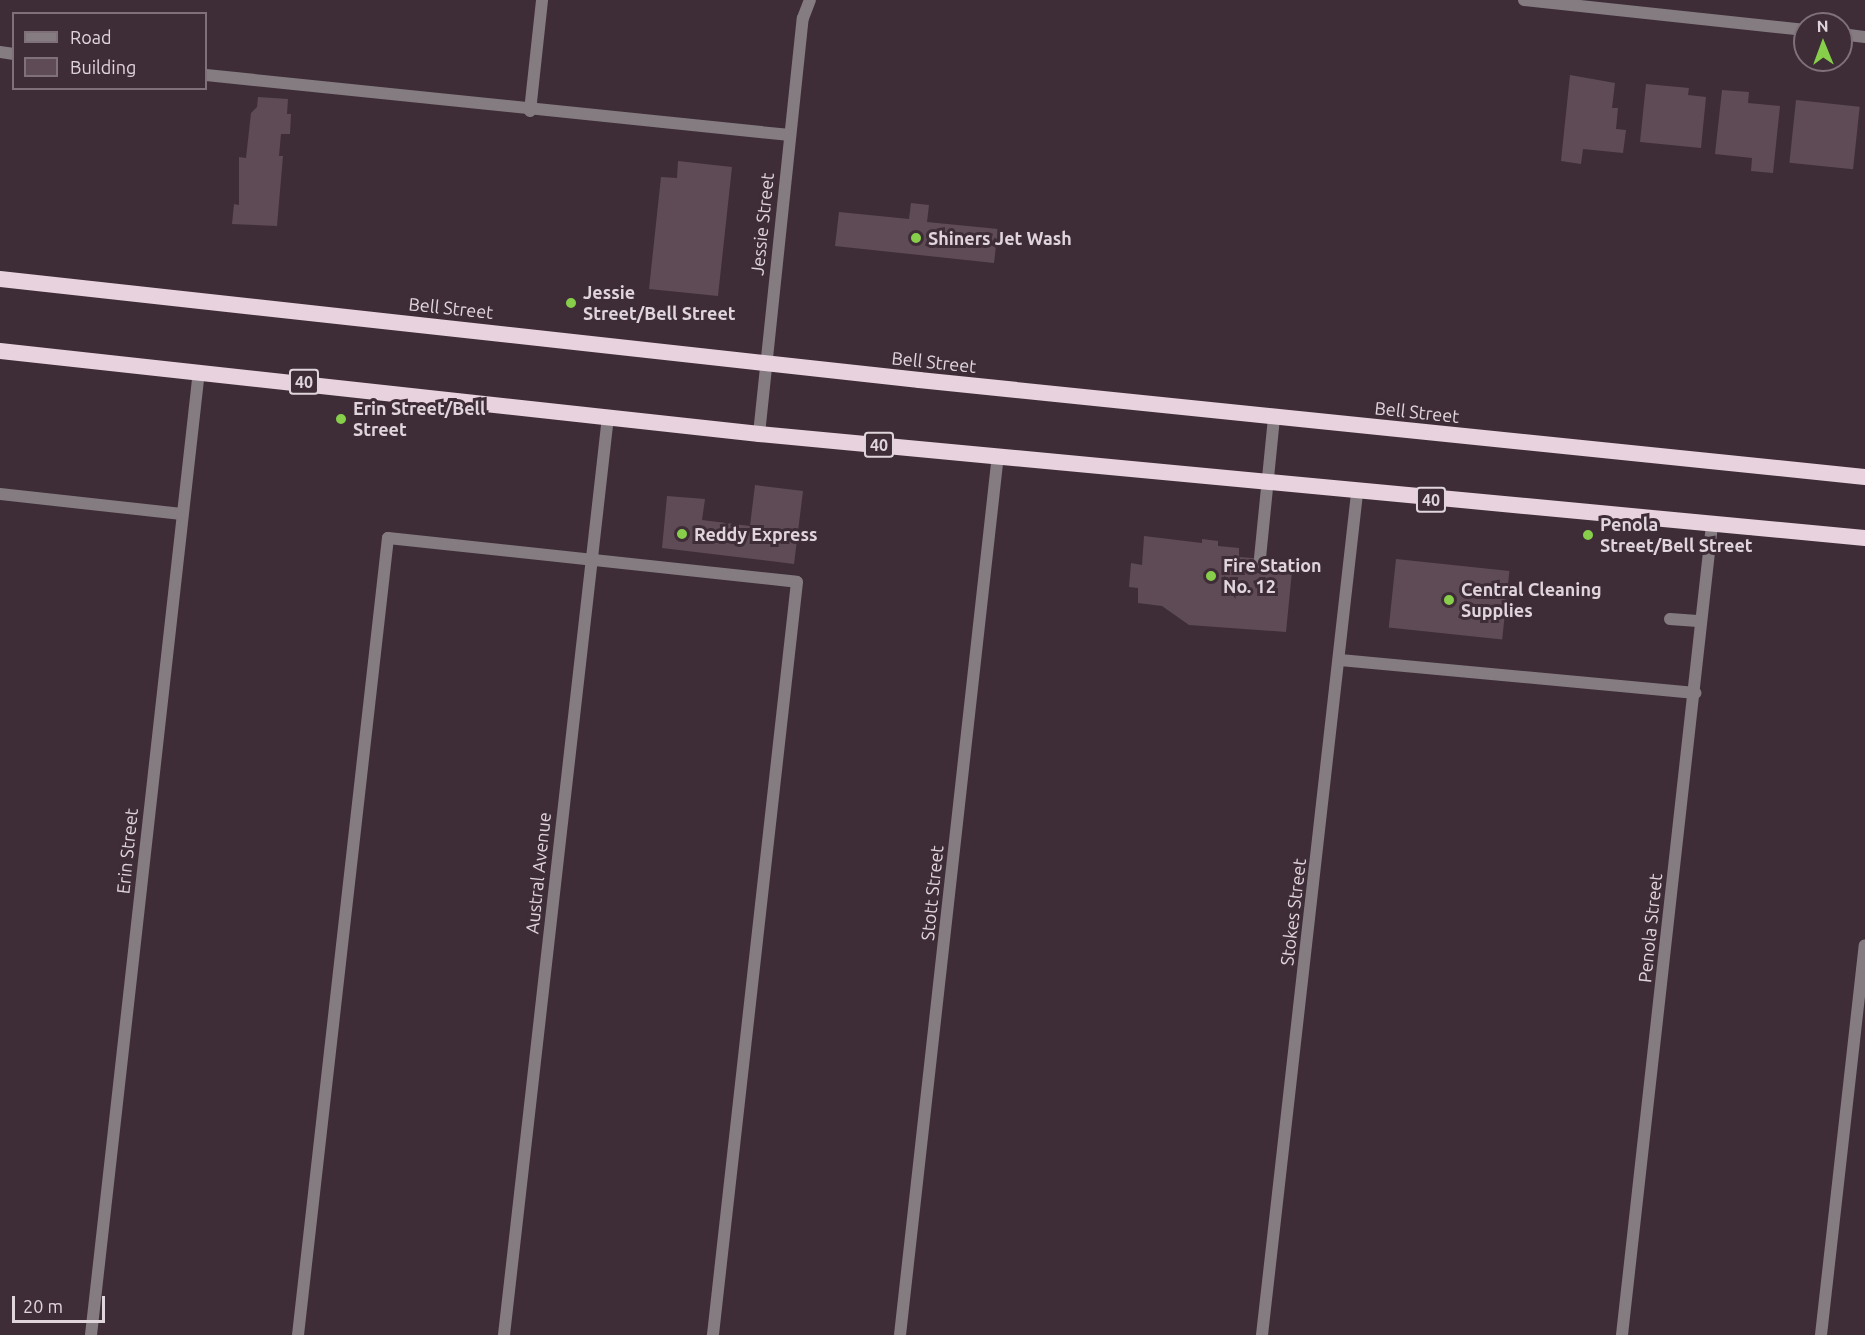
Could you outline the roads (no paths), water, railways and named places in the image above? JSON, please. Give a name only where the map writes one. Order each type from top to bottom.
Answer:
[{"type":"highway","name":"Bell Street","points":[[0,279],[1274,417],[1865,477]]},
{"type":"highway","name":"40","points":[[0,351],[759,434],[1358,493],[1865,538]]},
{"type":"street","points":[[530,111],[542,0]]},
{"type":"street","name":"Jessie Street","points":[[799,0],[803,18]]},
{"type":"street","name":"Jessie Street","points":[[759,434],[803,18],[810,0]]},
{"type":"street","points":[[1524,0],[1793,29]]},
{"type":"street","points":[[207,75],[530,111],[790,135]]},
{"type":"street","name":"Erin Street","points":[[91,1335],[199,371]]},
{"type":"street","name":"Austral Avenue","points":[[504,1335],[608,416]]},
{"type":"street","points":[[1260,558],[1274,417]]},
{"type":"street","name":"Stott Street","points":[[900,1335],[998,456]]},
{"type":"street","name":"Stokes Street","points":[[1262,1335],[1358,493]]},
{"type":"street","points":[[0,494],[182,514]]},
{"type":"street","name":"Penola Street","points":[[1622,1335],[1712,525]]},
{"type":"street","points":[[298,1335],[388,538],[797,582],[713,1335]]},
{"type":"street","points":[[1670,619],[1701,621]]},
{"type":"street","points":[[1340,660],[1695,693]]},
{"type":"street","points":[[1821,1335],[1865,945]]},
{"type":"place","name":"Shiners Jet Wash","points":[[916,238]]},
{"type":"place","name":"Jessie Street/Bell Street","points":[[571,303]]},
{"type":"place","name":"Erin Street/Bell Street","points":[[341,419]]},
{"type":"place","name":"Reddy Express","points":[[682,534]]},
{"type":"place","name":"Penola Street/Bell Street","points":[[1588,535]]},
{"type":"place","name":"Fire Station No. 12","points":[[1211,576]]},
{"type":"place","name":"Central Cleaning Supplies","points":[[1449,600]]}]
